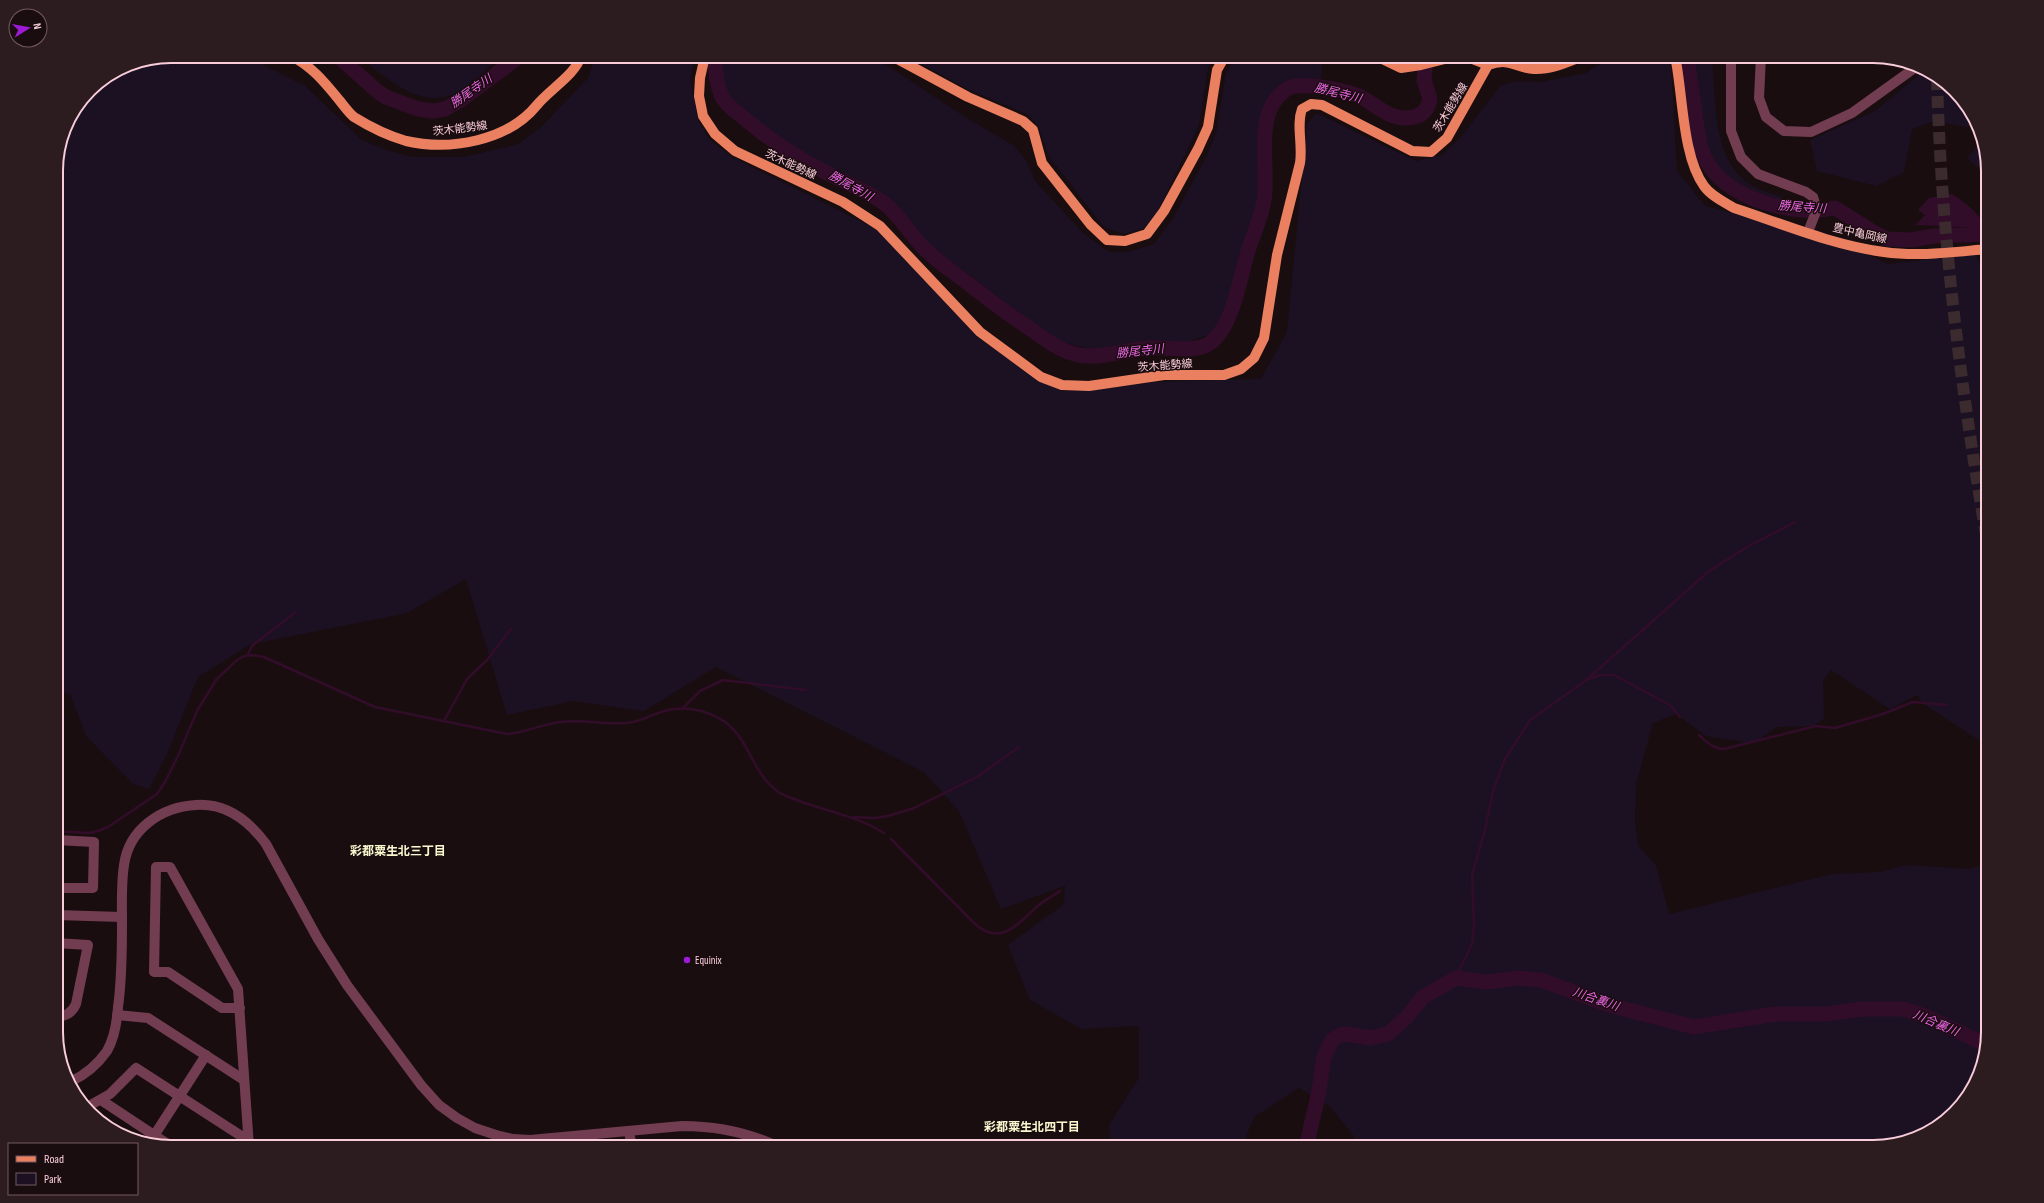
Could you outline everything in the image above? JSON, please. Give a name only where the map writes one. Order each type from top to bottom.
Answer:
[{"type":"main road","name":"茨木能勢線","points":[[301,63],[316,74],[353,116],[390,136],[427,144],[480,140],[499,134],[515,126],[530,114],[546,94],[579,63]]},
{"type":"main road","name":"茨木能勢線","points":[[704,63],[700,78],[699,96],[703,116],[715,134],[735,151],[843,202],[880,226],[980,332],[1041,377],[1062,385],[1089,386],[1164,375],[1224,375],[1241,369],[1254,358],[1264,338],[1277,255],[1300,163],[1302,149],[1299,118],[1302,108],[1311,104],[1322,105],[1412,151],[1431,152],[1447,138],[1488,65]]},
{"type":"main road","points":[[905,63],[968,97],[1024,121],[1033,130],[1042,163],[1090,224],[1107,240],[1126,241],[1147,234],[1164,211],[1198,149],[1208,127],[1217,70],[1220,63]]},
{"type":"main road","points":[[1390,63],[1400,68],[1428,63]]},
{"type":"main road","points":[[1483,63],[1488,65],[1497,63]]},
{"type":"main road","points":[[1513,63],[1533,69],[1554,67],[1564,63]]},
{"type":"main road","name":"豊中亀岡線","points":[[1676,63],[1693,165],[1704,187],[1719,199],[1734,208],[1838,242],[1885,252],[1940,253],[1981,250]]},
{"type":"street","points":[[1731,63],[1731,131],[1741,157],[1758,174],[1811,195],[1816,202],[1817,209],[1808,232]]},
{"type":"street","points":[[1760,63],[1758,98],[1766,117],[1784,131],[1811,132],[1852,112],[1913,70]]},
{"type":"street","points":[[74,1080],[92,1068],[107,1050],[113,1038],[121,981],[124,866],[127,853],[138,832],[153,819],[176,807],[207,804],[222,808],[235,814],[258,833],[266,844],[332,962],[421,1085],[439,1105],[457,1118],[475,1128],[513,1139],[549,1139],[704,1126],[730,1129],[762,1140]]},
{"type":"street","points":[[63,840],[94,842],[93,888],[63,888]]},
{"type":"street","points":[[240,1008],[222,1008],[168,972],[154,972],[156,867],[170,867],[238,989],[240,1008],[249,1140]]},
{"type":"street","points":[[63,916],[122,917]]},
{"type":"street","points":[[63,943],[88,945],[76,1004],[73,1010],[63,1015]]},
{"type":"street","points":[[117,1015],[148,1018],[244,1080]]},
{"type":"street","points":[[152,1138],[206,1055]]},
{"type":"street","points":[[92,1105],[110,1094],[136,1068],[180,1096],[243,1140]]},
{"type":"street","points":[[101,1100],[152,1138]]},
{"type":"street","points":[[629,1132],[631,1140]]},
{"type":"green space","points":[[171,63],[260,63],[305,86],[362,140],[389,151],[413,157],[464,157],[519,144],[543,125],[589,77],[593,63],[693,63],[690,79],[698,120],[709,139],[732,157],[878,230],[977,337],[1039,380],[1062,390],[1089,391],[1154,382],[1261,379],[1287,332],[1307,124],[1316,113],[1416,161],[1442,155],[1462,136],[1500,86],[1516,81],[1541,82],[1586,73],[1602,63],[1670,63],[1677,171],[1705,206],[1762,221],[1866,254],[1888,264],[1976,254],[1981,267],[1981,741],[1924,704],[1917,695],[1890,709],[1831,670],[1823,680],[1824,719],[1814,726],[1777,727],[1757,741],[1744,742],[1706,736],[1676,714],[1653,723],[1636,784],[1635,822],[1638,846],[1656,865],[1669,914],[1832,874],[1881,872],[1905,865],[1969,869],[1981,865],[1981,1032],[1980,1046],[1973,1074],[1959,1098],[1939,1118],[1915,1132],[1901,1136],[1873,1140],[1357,1140],[1331,1107],[1299,1088],[1254,1117],[1245,1140],[1110,1140],[1109,1125],[1139,1078],[1139,1026],[1082,1029],[1030,1000],[1008,945],[1064,904],[1065,886],[1001,909],[959,811],[924,772],[716,667],[644,711],[573,701],[507,715],[466,579],[407,613],[251,644],[198,677],[167,754],[149,789],[133,784],[86,736],[70,694],[63,692],[63,164],[71,129],[85,105],[105,85],[117,77],[129,71],[150,65]]},
{"type":"green space","points":[[367,63],[494,63],[461,90],[443,97],[430,98],[416,94],[404,89]]},
{"type":"green space","points":[[721,63],[884,63],[965,117],[1013,145],[1026,160],[1035,181],[1083,233],[1109,252],[1128,252],[1154,244],[1172,220],[1208,154],[1216,133],[1226,74],[1232,63],[1322,63],[1320,85],[1307,82],[1283,86],[1272,96],[1263,111],[1259,126],[1258,147],[1260,179],[1258,200],[1249,237],[1242,251],[1227,306],[1214,333],[1188,342],[1135,342],[1096,350],[1060,342],[1012,308],[969,274],[938,255],[904,213],[887,198],[861,181],[831,168],[787,144],[728,99],[722,74]]},
{"type":"green space","points":[[920,63],[1211,63],[1208,67],[1199,125],[1158,211],[1144,228],[1124,234],[1104,227],[1048,155],[1038,125],[1027,114],[967,89]]},
{"type":"green space","points":[[1693,63],[1712,63],[1715,107],[1721,142],[1727,158],[1736,171],[1748,183],[1782,197],[1782,203],[1754,194],[1733,182],[1718,167],[1708,150],[1702,130]]},
{"type":"green space","points":[[1920,74],[1939,85],[1959,105],[1971,126],[1966,127],[1934,121],[1912,129],[1904,172],[1876,186],[1817,171],[1810,140],[1875,111]]},
{"type":"green space","points":[[1978,146],[1981,165],[1977,167],[1967,158]]},
{"type":"shaded area","points":[[1952,194],[1972,209],[1980,218],[1981,228],[1916,225],[1925,215],[1918,210],[1929,198]]},
{"type":"waterway","name":"勝尾寺川","points":[[346,63],[377,91],[386,97],[418,109],[433,111],[445,109],[461,100],[511,63]]},
{"type":"waterway","name":"勝尾寺川","points":[[715,63],[718,87],[722,97],[730,106],[755,127],[775,142],[807,162],[878,199],[895,213],[925,250],[991,301],[1059,348],[1079,355],[1088,356],[1105,355],[1147,348],[1196,348],[1210,343],[1218,336],[1225,326],[1235,301],[1248,251],[1261,214],[1265,187],[1264,139],[1266,124],[1270,110],[1277,97],[1289,88],[1295,86],[1314,86],[1346,92],[1361,97],[1392,116],[1406,118],[1414,117],[1425,111],[1430,99],[1424,80],[1425,63]]},
{"type":"waterway","name":"勝尾寺川","points":[[1688,63],[1698,134],[1704,156],[1713,171],[1726,184],[1742,194],[1760,202],[1799,210],[1835,208],[1878,235],[1888,239],[1911,240],[1934,236],[1981,234]]},
{"type":"waterway","points":[[1455,979],[1472,944],[1474,925],[1472,875],[1485,830],[1493,791],[1505,759],[1530,720],[1585,681],[1708,572],[1747,547],[1795,522]]},
{"type":"waterway","points":[[247,656],[252,646],[296,612]]},
{"type":"waterway","points":[[444,721],[467,679],[487,660],[511,629]]},
{"type":"waterway","points":[[63,831],[89,833],[98,831],[108,827],[157,794],[178,756],[197,711],[216,680],[237,660],[244,656],[252,655],[264,657],[375,707],[507,734],[568,721],[626,723],[669,710],[685,709],[702,711],[725,722],[733,730],[740,738],[757,768],[771,786],[780,793],[865,823],[884,833]]},
{"type":"waterway","points":[[1588,679],[1601,675],[1614,675],[1670,705],[1680,717]]},
{"type":"waterway","points":[[682,709],[700,691],[723,680],[806,690]]},
{"type":"waterway","points":[[1699,735],[1713,746],[1724,749],[1816,726],[1835,728],[1883,714],[1913,702],[1947,705]]},
{"type":"waterway","points":[[854,817],[875,818],[888,816],[914,808],[977,777],[1019,747]]},
{"type":"waterway","points":[[891,839],[974,923],[984,930],[993,933],[1001,933],[1009,930],[1041,903],[1060,891]]},
{"type":"waterway","name":"川合裏川","points":[[1308,1140],[1318,1096],[1324,1057],[1332,1040],[1340,1035],[1347,1034],[1370,1038],[1388,1034],[1407,1017],[1423,997],[1456,978],[1487,982],[1517,978],[1541,980],[1609,1005],[1694,1027],[1775,1014],[1826,1014],[1862,1009],[1903,1009],[1925,1016],[1980,1042]]},
{"type":"tunnel","points":[[1937,84],[1943,195],[1954,313],[1969,430],[1981,505]]},
{"type":"place","name":"Equinix","points":[[687,960]]},
{"type":"district","name":"彩都粟生北三丁目","points":[[398,851]]},
{"type":"district","name":"彩都粟生北四丁目","points":[[1032,1127]]}]
